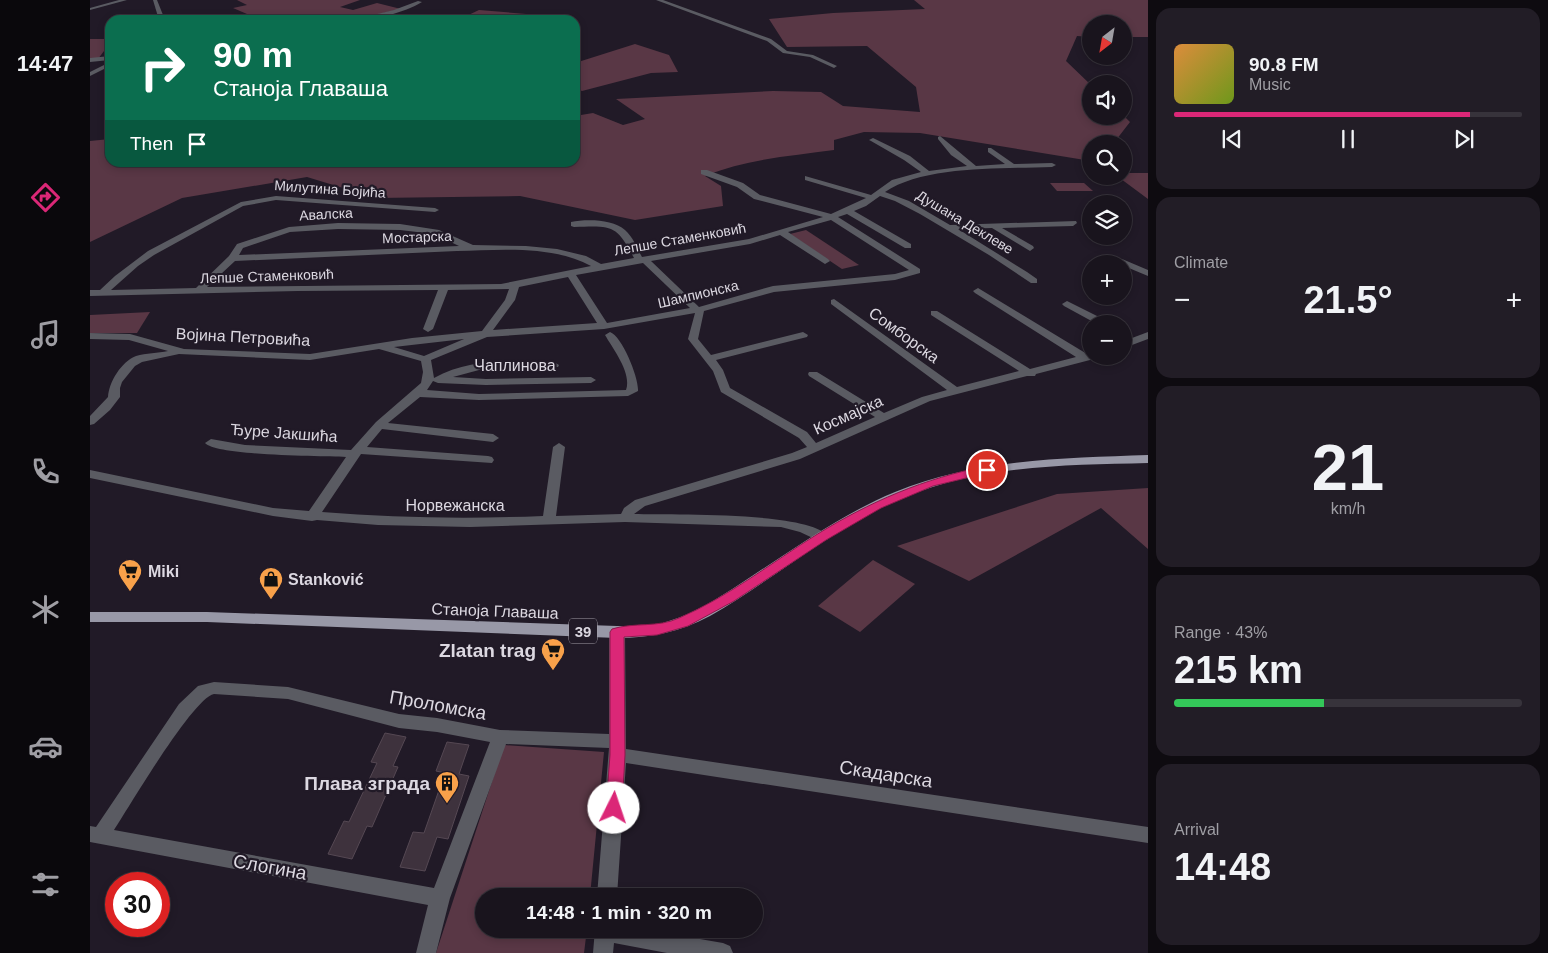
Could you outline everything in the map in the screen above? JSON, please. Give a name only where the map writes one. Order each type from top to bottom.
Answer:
[{"type":"main road","name":"Станоја Главаша","points":[[90,617],[207,618],[617,632],[657,630],[683,622],[729,597],[847,522],[900,495],[957,475],[1036,464],[1148,459]]},
{"type":"street","points":[[90,9],[125,0]]},
{"type":"street","points":[[155,0],[160,15]]},
{"type":"street","points":[[658,0],[769,40],[785,52],[811,56],[834,66]]},
{"type":"street","points":[[377,15],[420,2]]},
{"type":"street","points":[[90,60],[105,58]]},
{"type":"street","points":[[90,74],[105,66]]},
{"type":"street","points":[[940,138],[954,153],[974,168]]},
{"type":"street","points":[[873,140],[907,158],[927,173]]},
{"type":"street","points":[[992,150],[1013,166]]},
{"type":"street","name":"Лепше Стаменковић","points":[[90,293],[515,285],[600,267],[724,246],[782,232],[848,211],[895,182],[927,173],[974,168],[1052,165]]},
{"type":"street","points":[[704,172],[740,185],[757,197],[832,217]]},
{"type":"street","name":"Душана Деклеве","points":[[808,178],[876,195],[897,198],[991,252],[1034,281]]},
{"type":"street","name":"Милутина Бојића","points":[[102,293],[120,276],[153,251],[241,204],[252,201],[287,198],[434,210]]},
{"type":"street","points":[[848,211],[908,246]]},
{"type":"street","name":"Шампионска","points":[[485,334],[607,331],[698,310],[773,289],[895,277],[917,271],[832,217]]},
{"type":"street","points":[[947,227],[1073,223]]},
{"type":"street","points":[[574,224],[594,224],[620,230],[643,261],[698,310],[700,317],[693,339],[718,370],[725,390],[803,435],[809,440],[814,449]]},
{"type":"street","name":"Авалска","points":[[198,291],[233,258],[240,246],[280,231],[338,226],[384,225],[436,232],[473,248]]},
{"type":"street","points":[[995,226],[1030,248]]},
{"type":"street","points":[[782,232],[825,261]]},
{"type":"street","name":"Мостарска","points":[[233,258],[473,248],[546,250],[589,260],[600,267]]},
{"type":"street","points":[[1132,266],[1148,273]]},
{"type":"street","points":[[422,388],[478,397],[628,393],[632,391],[634,385],[625,362],[571,274]]},
{"type":"street","points":[[379,346],[392,351],[425,358],[485,334],[510,300],[515,285]]},
{"type":"street","points":[[428,329],[444,287]]},
{"type":"street","points":[[978,291],[1082,353]]},
{"type":"street","name":"Сомборска","points":[[834,302],[955,391]]},
{"type":"street","points":[[1067,304],[1087,315]]},
{"type":"street","points":[[934,313],[1031,374]]},
{"type":"street","name":"Војина Петровића","points":[[90,336],[130,337],[183,352],[310,357],[379,346],[485,334]]},
{"type":"street","points":[[708,359],[803,335]]},
{"type":"street","points":[[1132,342],[1148,335]]},
{"type":"street","points":[[1132,338],[1137,340]]},
{"type":"street","points":[[90,422],[106,408],[114,397],[114,388],[117,381],[130,364],[139,359],[183,352]]},
{"type":"street","points":[[422,388],[429,368],[425,358]]},
{"type":"street","name":"Космајска","points":[[625,518],[629,511],[640,503],[796,456],[919,402],[955,391],[1031,374],[1082,359]]},
{"type":"street","points":[[312,516],[356,452],[379,425],[422,388],[453,371],[472,366],[554,365]]},
{"type":"street","points":[[813,374],[883,417]]},
{"type":"street","name":"Чаплинова","points":[[438,379],[486,382],[591,380]]},
{"type":"street","points":[[379,425],[493,438]]},
{"type":"street","name":"Ђуре Јакшића","points":[[212,443],[245,449],[356,452],[488,460]]},
{"type":"street","points":[[549,521],[558,446]]},
{"type":"street","name":"Норвежанска","points":[[90,474],[273,512],[378,522],[470,524],[625,518],[781,523],[804,528],[822,537]]},
{"type":"street","points":[[608,888],[618,748],[617,632]]},
{"type":"street","name":"Проломска","points":[[204,690],[214,688],[288,693],[399,721],[437,725],[500,737],[440,898],[426,953]]},
{"type":"street","name":"Слогина","points":[[204,690],[185,709],[95,835],[440,898]]},
{"type":"street","name":"Скадарска","points":[[500,737],[618,748],[1148,835]]},
{"type":"street","points":[[603,953],[604,938]]},
{"type":"street","points":[[646,938],[723,953]]},
{"type":"shaded area","points":[[237,0],[360,0],[340,7],[353,10],[377,3],[401,9],[374,15],[241,15],[247,14],[233,8],[247,5]]},
{"type":"shaded area","points":[[914,0],[1148,0],[1148,37],[1132,37],[1132,15],[1082,15],[1082,36],[1077,36],[1066,61],[1082,76],[1082,125],[1128,125],[1120,135],[1082,135],[1082,160],[920,133],[864,132],[834,140],[834,150],[752,162],[705,176],[721,186],[723,206],[635,220],[520,196],[376,198],[307,177],[182,198],[90,242],[90,141],[105,140],[105,167],[580,167],[580,115],[593,113],[623,125],[645,119],[616,99],[773,91],[821,92],[843,106],[920,112],[916,87],[867,46],[787,47],[769,19],[833,13],[925,9]]},
{"type":"shaded area","points":[[479,10],[539,15],[468,15]]},
{"type":"shaded area","points":[[90,39],[105,39],[105,50],[98,59],[90,60]]},
{"type":"shaded area","points":[[635,44],[669,55],[678,72],[651,73],[582,91],[580,90],[580,61]]},
{"type":"shaded area","points":[[1132,173],[1148,173],[1148,199],[1129,185],[1132,185]]},
{"type":"shaded area","points":[[1050,183],[1082,183],[1082,185],[1086,185],[1093,191],[1057,191]]},
{"type":"shaded area","points":[[806,230],[859,265],[842,269],[790,234]]},
{"type":"shaded area","points":[[150,312],[137,333],[90,333],[90,315]]},
{"type":"shaded area","points":[[1148,488],[1148,549],[1101,508],[969,581],[897,546],[1057,494]]},
{"type":"shaded area","points":[[873,560],[915,584],[860,632],[818,606]]},
{"type":"shaded area","points":[[504,745],[604,752],[591,888],[475,888],[475,938],[586,938],[584,953],[436,953]]},
{"type":"building","points":[[385,733],[406,737],[393,766],[398,767],[372,827],[367,826],[352,859],[328,854],[344,821],[349,822],[377,763],[371,762]]},
{"type":"building","name":"Плава зграда","points":[[447,742],[469,745],[459,774],[469,776],[448,839],[437,837],[425,871],[400,867],[413,832],[424,833],[445,773],[436,771]]},
{"type":"place","name":"Miki","points":[[130,592]]},
{"type":"place","name":"Stanković","points":[[271,600]]},
{"type":"place","name":"Zlatan trag","points":[[553,671]]},
{"type":"place","name":"Плава зграда","points":[[447,804]]},
{"type":"route","points":[[614,808],[618,755],[617,632],[657,630],[683,622],[729,597],[822,537],[876,506],[929,484],[957,475],[987,470]]}]
